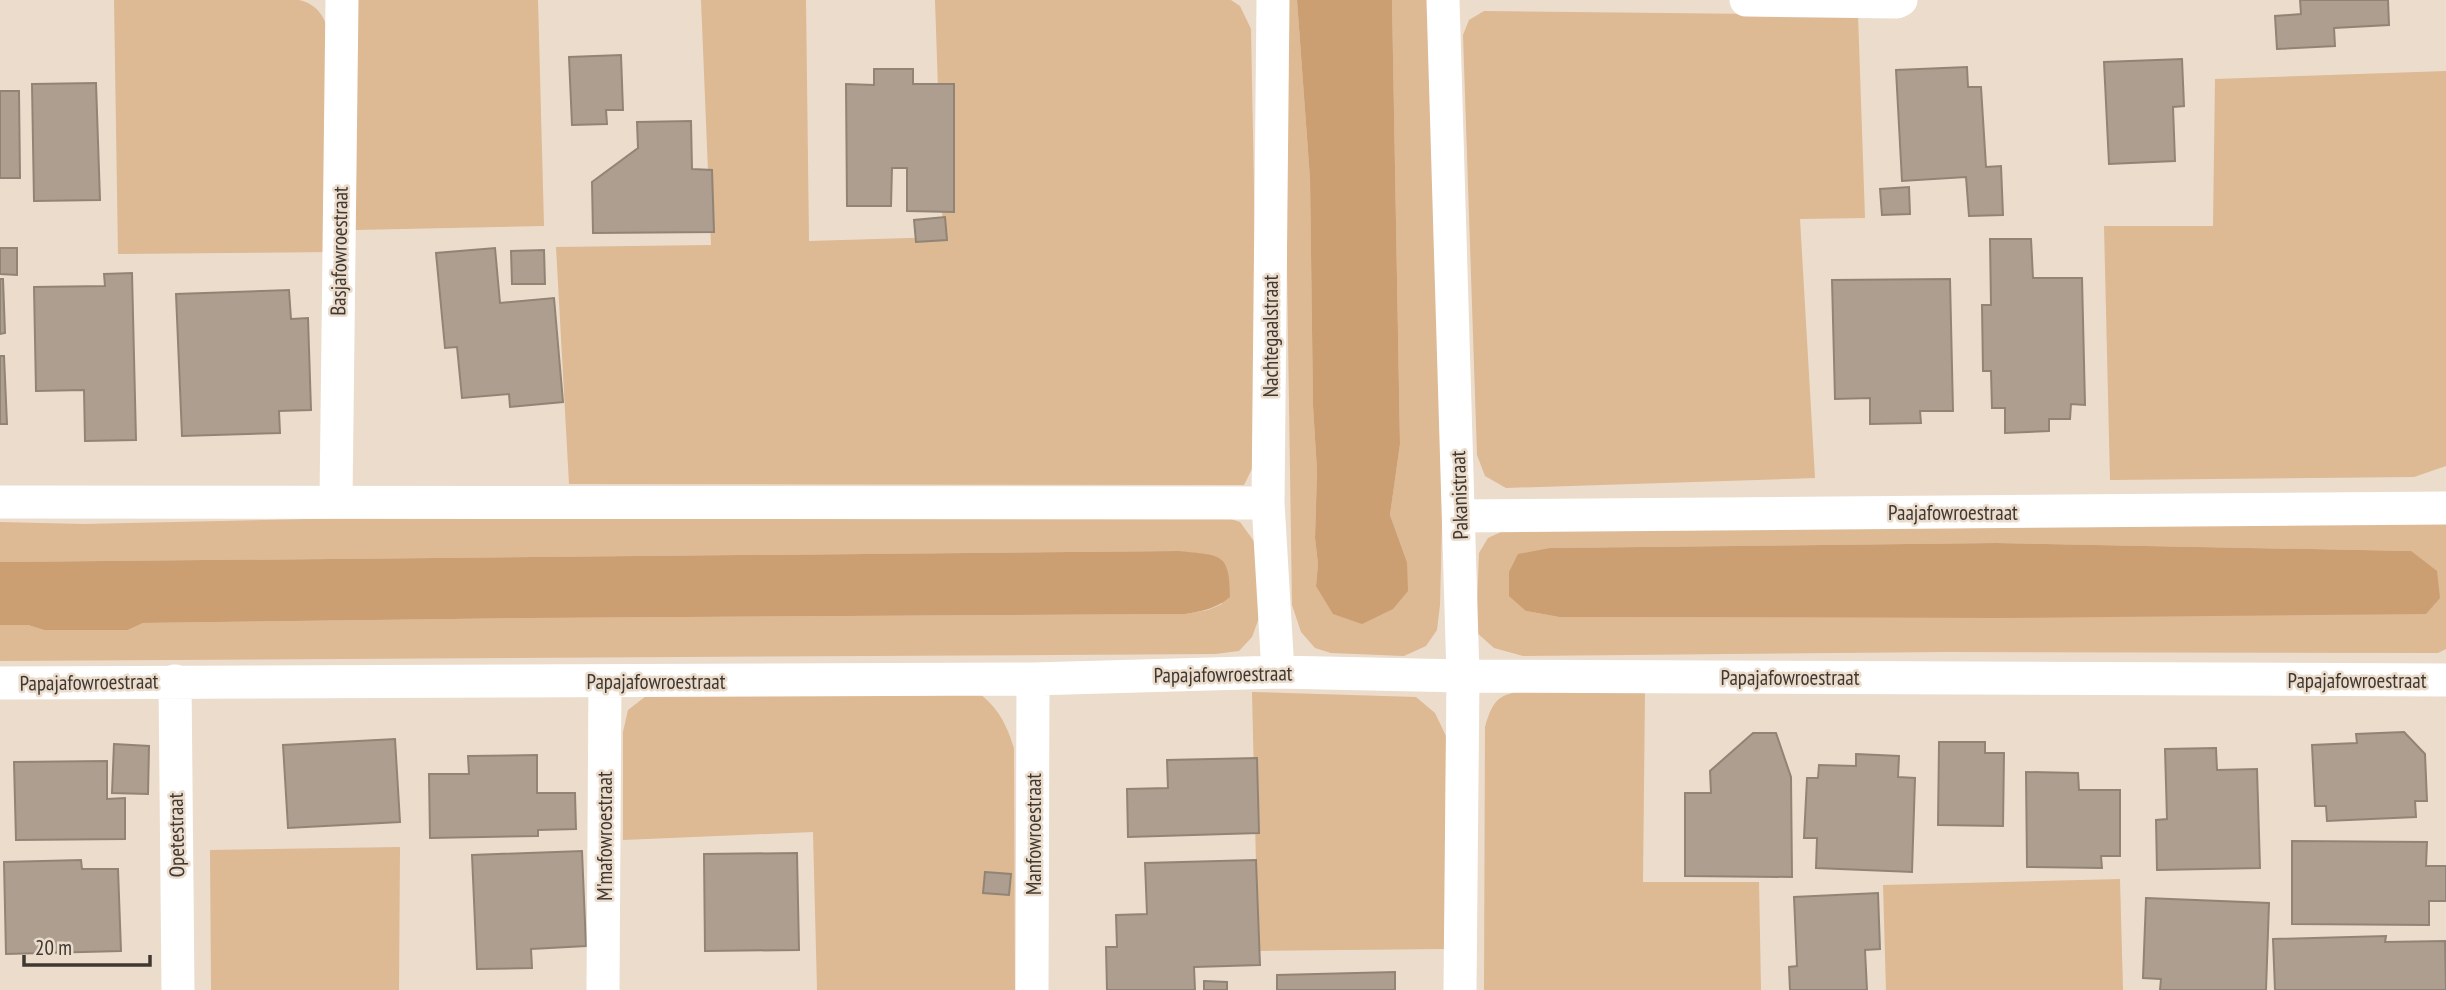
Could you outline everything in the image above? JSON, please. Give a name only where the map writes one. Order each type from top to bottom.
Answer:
[{"type":"street","name":"Basjafowroestraat","points":[[336,501],[342,0]]},
{"type":"street","name":"Nachtegaalstraat","points":[[1273,0],[1268,503],[1278,671]]},
{"type":"street","name":"Pakanistraat","points":[[1443,0],[1463,676],[1460,990]]},
{"type":"street","points":[[1746,0],[1901,0]]},
{"type":"street","points":[[0,502],[1268,503]]},
{"type":"street","name":"Paajafowroestraat","points":[[1460,516],[2446,508]]},
{"type":"street","name":"Papajafowroestraat","points":[[0,683],[1033,678],[1278,671],[1463,676],[2446,680]]},
{"type":"street","name":"Manfowroestraat","points":[[1032,990],[1033,678]]},
{"type":"street","name":"Opetestraat","points":[[175,681],[178,990]]},
{"type":"street","name":"M'mafowroestraat","points":[[603,990],[605,681]]},
{"type":"shaded area","points":[[114,0],[299,0],[317,9],[331,38],[335,252],[118,254]]},
{"type":"shaded area","points":[[355,0],[538,0],[544,226],[354,230]]},
{"type":"shaded area","points":[[701,0],[806,0],[809,241],[943,237],[935,0],[1231,0],[1240,6],[1251,29],[1259,455],[1244,485],[569,484],[556,247],[711,245]]},
{"type":"shaded area","points":[[1283,0],[1297,0],[1310,179],[1313,406],[1317,471],[1316,586],[1407,562],[1390,515],[1400,444],[1392,0],[1429,0],[1443,482],[1440,605],[1437,630],[1426,646],[1404,656],[1331,653],[1315,648],[1301,632],[1292,605]]},
{"type":"shaded area","points":[[1297,0],[1392,0],[1400,444],[1390,515],[1407,562],[1408,591],[1393,609],[1362,624],[1333,614],[1316,586],[1317,471],[1313,406],[1310,179]]},
{"type":"shaded area","points":[[1484,11],[1858,15],[1865,218],[1800,219],[1815,478],[1506,488],[1485,476],[1477,455],[1463,35],[1469,20]]},
{"type":"shaded area","points":[[2446,71],[2446,466],[2414,477],[2110,480],[2104,226],[2213,226],[2215,79]]},
{"type":"shaded area","points":[[537,514],[1219,515],[1240,522],[1256,544],[1259,618],[1252,637],[1239,651],[1215,654],[0,661],[0,625],[28,625],[44,630],[128,630],[143,623],[1185,614],[1208,610],[1222,604],[1179,551],[0,562],[0,522],[84,524]]},
{"type":"shaded area","points":[[2446,516],[2446,649],[2438,653],[1945,652],[1523,656],[1494,648],[1476,632],[1479,553],[1488,538],[1503,531]],"holes":[[[1996,543],[2411,551],[1997,618],[1559,617],[1526,611],[1550,548]]]},
{"type":"shaded area","points":[[1996,543],[2411,551],[2437,571],[2440,598],[2426,614],[1997,618],[1559,617],[1526,611],[1509,596],[1509,572],[1518,554],[1550,548]]},
{"type":"shaded area","points":[[1179,551],[1220,559],[1228,571],[1230,597],[1214,607],[1185,614],[143,623],[128,630],[44,630],[28,625],[0,625],[0,562]]},
{"type":"shaded area","points":[[1534,689],[1645,689],[1643,882],[1759,882],[1761,990],[1484,990],[1485,727],[1492,708],[1500,698]]},
{"type":"shaded area","points":[[976,691],[1000,716],[1014,748],[1015,990],[817,990],[813,832],[623,840],[623,732],[628,710],[646,696]]},
{"type":"shaded area","points":[[1252,692],[1416,697],[1435,713],[1446,736],[1445,949],[1258,951]]},
{"type":"shaded area","points":[[400,847],[399,990],[211,990],[210,850]]},
{"type":"shaded area","points":[[2120,879],[2123,990],[1886,990],[1883,885]]},
{"type":"building","points":[[2300,0],[2388,0],[2389,25],[2334,28],[2335,46],[2277,49],[2275,16],[2301,14]]},
{"type":"building","points":[[621,55],[623,110],[606,110],[607,124],[572,125],[569,57]]},
{"type":"building","points":[[2182,59],[2184,106],[2173,107],[2175,161],[2109,164],[2104,62]]},
{"type":"building","points":[[1967,67],[1968,87],[1981,87],[1986,167],[2001,166],[2003,215],[1969,216],[1966,177],[1902,181],[1896,70]]},
{"type":"building","points":[[874,69],[913,69],[913,84],[954,84],[954,212],[907,211],[907,168],[892,168],[891,206],[847,206],[846,84],[874,85]]},
{"type":"building","points":[[96,83],[100,200],[34,201],[32,84]]},
{"type":"building","points":[[0,91],[19,91],[20,178],[0,178]]},
{"type":"building","points":[[691,121],[692,169],[712,170],[714,232],[593,233],[592,182],[638,148],[637,122]]},
{"type":"building","points":[[1909,187],[1910,214],[1882,215],[1880,189]]},
{"type":"building","points":[[945,217],[947,240],[916,242],[914,220]]},
{"type":"building","points":[[1990,239],[2031,239],[2033,278],[2082,278],[2085,405],[2071,404],[2070,419],[2049,419],[2049,431],[2005,433],[2005,408],[1992,408],[1991,371],[1983,371],[1982,305],[1991,305]]},
{"type":"building","points":[[0,248],[17,248],[17,275],[0,274]]},
{"type":"building","points":[[495,248],[500,303],[554,298],[563,402],[510,407],[509,394],[462,398],[457,347],[445,348],[436,253]]},
{"type":"building","points":[[544,250],[545,284],[512,284],[511,251]]},
{"type":"building","points":[[132,273],[136,440],[85,441],[84,390],[36,391],[34,287],[105,286],[104,274]]},
{"type":"building","points":[[0,279],[3,279],[5,333],[0,334]]},
{"type":"building","points":[[1950,279],[1953,411],[1920,411],[1921,423],[1870,424],[1870,398],[1835,399],[1832,280]]},
{"type":"building","points":[[289,290],[291,319],[308,318],[311,410],[279,411],[280,433],[182,436],[176,294]]},
{"type":"building","points":[[0,356],[4,356],[7,424],[0,424]]},
{"type":"building","points":[[2404,732],[2425,754],[2427,801],[2415,801],[2416,817],[2327,821],[2326,806],[2315,806],[2312,745],[2357,743],[2356,734]]},
{"type":"building","points":[[1753,733],[1776,733],[1791,777],[1792,877],[1685,876],[1685,793],[1711,793],[1710,771]]},
{"type":"building","points":[[395,739],[400,822],[288,828],[283,745]]},
{"type":"building","points":[[1939,742],[1985,742],[1985,753],[2004,753],[2003,826],[1938,825]]},
{"type":"building","points":[[114,744],[149,746],[148,794],[112,793]]},
{"type":"building","points":[[2216,748],[2217,770],[2257,769],[2260,868],[2157,870],[2156,820],[2167,819],[2165,749]]},
{"type":"building","points":[[1856,754],[1899,756],[1898,777],[1915,778],[1912,872],[1816,868],[1817,838],[1804,838],[1807,778],[1818,778],[1819,765],[1856,766]]},
{"type":"building","points":[[537,755],[537,793],[575,793],[576,829],[538,830],[538,836],[430,838],[429,774],[469,774],[468,756]]},
{"type":"building","points":[[1257,758],[1259,833],[1128,837],[1127,789],[1168,788],[1167,760]]},
{"type":"building","points":[[107,761],[107,799],[125,798],[125,839],[16,840],[14,762]]},
{"type":"building","points":[[2026,772],[2078,773],[2079,790],[2120,790],[2120,856],[2101,856],[2102,868],[2027,867]]},
{"type":"building","points":[[2292,841],[2427,842],[2426,866],[2446,866],[2446,901],[2429,901],[2429,925],[2292,924]]},
{"type":"building","points":[[582,851],[586,946],[531,949],[532,968],[477,969],[472,855]]},
{"type":"building","points":[[797,853],[799,950],[705,951],[704,854]]},
{"type":"building","points":[[81,860],[82,869],[118,869],[121,951],[6,954],[4,862]]},
{"type":"building","points":[[1256,860],[1260,965],[1194,967],[1195,990],[1107,990],[1106,947],[1117,947],[1116,915],[1147,914],[1145,863]]},
{"type":"building","points":[[985,872],[1011,874],[1009,895],[983,893]]},
{"type":"building","points":[[1878,893],[1880,949],[1865,950],[1867,990],[1790,990],[1789,967],[1797,966],[1794,897]]},
{"type":"building","points":[[2146,898],[2269,903],[2266,990],[2160,990],[2161,979],[2143,978]]},
{"type":"building","points":[[2386,936],[2385,942],[2445,941],[2446,990],[2275,990],[2273,939]]},
{"type":"building","points":[[1395,972],[1395,990],[1277,990],[1277,975]]},
{"type":"building","points":[[1204,981],[1227,982],[1227,990],[1204,990]]}]
